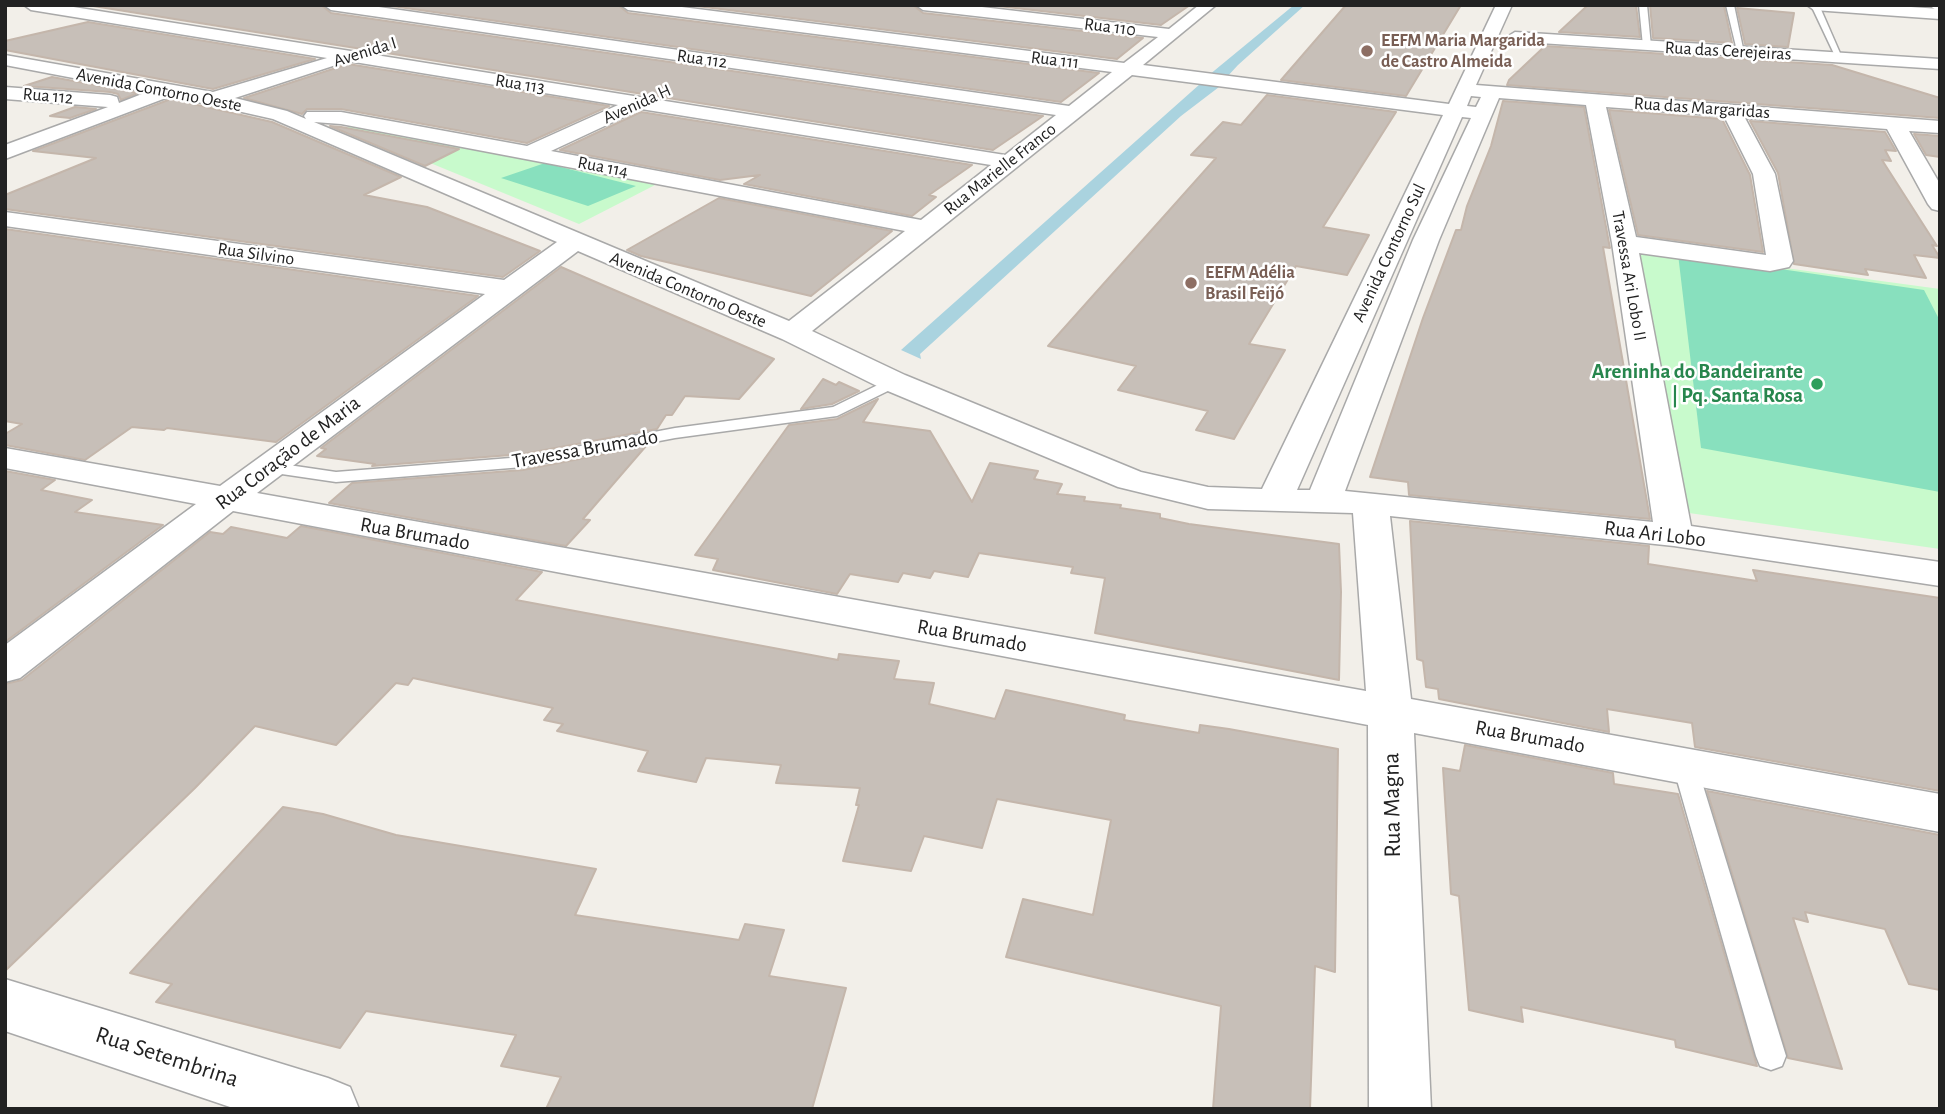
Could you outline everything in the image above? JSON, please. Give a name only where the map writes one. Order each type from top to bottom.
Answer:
[{"type":"street","name":"Rua 113","points":[[31,5],[1010,162]]},
{"type":"street","name":"Rua 112","points":[[331,5],[1073,112]]},
{"type":"street","name":"Rua 111","points":[[628,5],[1228,84],[1460,100]]},
{"type":"street","name":"Rua 110","points":[[923,5],[1172,34]]},
{"type":"street","name":"Rua Marielle Franco","points":[[792,333],[1209,5]]},
{"type":"street","name":"Avenida Contorno Sul","points":[[1273,502],[1504,5]]},
{"type":"street","name":"Avenida Contorno Sul","points":[[1323,502],[1426,240],[1529,5]]},
{"type":"street","points":[[1814,5],[1940,13]]},
{"type":"street","name":"Avenida I","points":[[420,35],[493,13]]},
{"type":"street","name":"Avenida H","points":[[696,78],[839,15]]},
{"type":"street","name":"Avenida I","points":[[213,98],[385,46]]},
{"type":"street","name":"Rua das Cerejeiras","points":[[1500,75],[1647,46],[1940,64]]},
{"type":"street","name":"Avenida Contorno Oeste","points":[[5,60],[213,98],[280,115],[792,333],[894,382],[1130,480],[1208,498],[1370,503]]},
{"type":"street","name":"Rua das Margaridas","points":[[1460,100],[1500,75],[1595,101],[1940,127]]},
{"type":"street","name":"Avenida H","points":[[530,153],[674,87]]},
{"type":"street","points":[[5,153],[169,90]]},
{"type":"street","name":"Rua 112","points":[[5,93],[133,103]]},
{"type":"street","name":"Travessa Ari Lobo II","points":[[1595,101],[1625,243],[1674,535]]},
{"type":"street","points":[[1625,243],[1770,263],[1780,261],[1764,174],[1731,110]]},
{"type":"street","name":"Rua 114","points":[[280,115],[341,118],[926,228]]},
{"type":"street","points":[[1894,123],[1940,204]]},
{"type":"street","name":"Rua Silvino","points":[[5,219],[507,289]]},
{"type":"street","name":"Rua Coração de Maria","points":[[5,667],[268,467],[574,242]]},
{"type":"street","name":"Rua Brumado","points":[[5,458],[1940,813]]},
{"type":"street","name":"Rua Ari Lobo","points":[[1370,503],[1674,535],[1940,574]]},
{"type":"street","name":"Rua Magna","points":[[1370,503],[1390,711],[1401,1109]]},
{"type":"street","name":"Rua Setembrina","points":[[5,1005],[328,1109]]},
{"type":"lane","points":[[1643,5],[1647,46]]},
{"type":"lane","points":[[1730,5],[1741,51]]},
{"type":"lane","points":[[1814,5],[1840,58]]},
{"type":"lane","points":[[1933,5],[1940,13]]},
{"type":"lane","name":"Travessa Brumado","points":[[268,467],[336,477],[523,461],[675,433],[837,411],[894,382]]},
{"type":"lane","points":[[1685,766],[1771,1056]]},
{"type":"green space","points":[[353,126],[657,184],[579,224],[345,128]]},
{"type":"green space","points":[[545,163],[636,186],[588,206],[501,178]]},
{"type":"green space","name":"Areninha do Bandeirante | Pq. Santa Rosa","points":[[1638,248],[1940,289],[1940,549],[1682,512]]},
{"type":"green space","name":"Areninha do Bandeirante | Pq. Santa Rosa","points":[[1678,254],[1924,290],[1940,321],[1940,492],[1701,448]]},
{"type":"water","points":[[1294,5],[1305,5],[1226,78],[1209,75]]},
{"type":"water","points":[[1200,84],[1219,87],[1181,116],[920,354],[921,359],[901,350]]},
{"type":"building","points":[[87,5],[321,5],[331,13],[1043,116],[993,150]]},
{"type":"building","points":[[385,5],[618,5],[628,13],[1099,73],[1061,102]]},
{"type":"building","points":[[689,5],[913,5],[923,13],[1143,38],[1117,59]]},
{"type":"building","points":[[990,5],[1190,5],[1161,25]]},
{"type":"building","name":"EEFM Maria Margarida de Castro Almeida","points":[[1346,5],[1461,5],[1406,96],[1281,80]]},
{"type":"building","points":[[1588,5],[1636,5],[1640,37],[1559,32]]},
{"type":"building","points":[[1650,5],[1724,6],[1732,43],[1653,38]]},
{"type":"building","points":[[1737,8],[1794,13],[1788,47],[1745,44]]},
{"type":"building","points":[[88,22],[315,59],[213,89],[5,50],[5,41]]},
{"type":"building","points":[[1545,46],[1832,65],[1940,98],[1940,118],[1507,85]]},
{"type":"building","points":[[348,64],[609,106],[527,143],[341,109],[307,109],[302,114],[244,98]]},
{"type":"building","points":[[52,77],[138,93],[121,100],[118,94],[110,92],[24,86]]},
{"type":"building","name":"EEFM Adélia Brasil Feijó","points":[[1267,95],[1396,112],[1323,227],[1369,235],[1347,275],[1296,266],[1249,344],[1285,350],[1234,439],[1196,430],[1208,411],[1118,390],[1136,366],[1048,346],[1216,158],[1191,155],[1223,122],[1241,125]]},
{"type":"building","points":[[171,99],[272,122],[401,177],[364,195],[427,207],[540,251],[503,277],[5,209],[5,195],[96,158],[33,151]]},
{"type":"building","points":[[1503,101],[1584,107],[1610,248],[1603,247],[1650,519],[1409,495],[1408,482],[1370,477],[1423,318],[1456,230],[1461,230],[1467,206],[1491,146]]},
{"type":"building","points":[[75,107],[96,109],[70,118],[50,116]]},
{"type":"building","points":[[1609,110],[1722,119],[1750,175],[1763,252],[1638,235]]},
{"type":"building","points":[[641,112],[972,165],[929,195],[936,197],[912,216],[744,184],[760,175],[720,180],[560,150]]},
{"type":"building","points":[[1750,121],[1885,132],[1896,151],[1885,150],[1891,161],[1882,160],[1937,246],[1932,245],[1940,258],[1914,255],[1926,278],[1865,269],[1868,275],[1794,264],[1778,173]]},
{"type":"building","points":[[330,126],[341,127],[459,149],[425,166]]},
{"type":"building","points":[[1914,134],[1940,136],[1940,157],[1926,155]]},
{"type":"building","points":[[719,198],[892,231],[811,296],[641,256],[627,250]]},
{"type":"building","points":[[5,229],[478,296],[276,442],[167,428],[132,427],[85,460],[5,445],[5,434],[22,424],[5,421]]},
{"type":"building","points":[[561,267],[774,359],[739,399],[685,396],[672,415],[666,415],[657,429],[523,454],[372,466],[375,464],[317,456],[326,449],[321,448]]},
{"type":"building","points":[[823,379],[836,385],[839,382],[859,391],[832,404],[801,409]]},
{"type":"building","points":[[878,399],[863,422],[930,431],[972,502],[990,463],[1038,471],[1034,479],[1062,484],[1057,494],[1085,497],[1084,501],[1121,505],[1120,508],[1160,514],[1160,518],[1189,524],[1339,544],[1339,680],[1095,633],[1105,578],[1071,573],[1073,567],[979,553],[968,577],[934,571],[930,578],[903,573],[898,582],[850,574],[837,594],[713,570],[718,559],[695,555],[789,425],[837,419]]},
{"type":"building","points":[[646,446],[583,519],[590,520],[566,546],[329,503],[352,483],[523,470]]},
{"type":"building","points":[[5,471],[55,480],[41,490],[92,500],[75,512],[163,525],[5,642]]},
{"type":"building","points":[[1410,521],[1649,546],[1648,564],[1757,581],[1753,570],[1940,598],[1940,791],[1695,747],[1692,723],[1607,709],[1609,732],[1439,699],[1438,689],[1426,687],[1423,661],[1417,659]]},
{"type":"building","points":[[301,526],[542,572],[516,600],[838,660],[839,654],[899,661],[894,679],[934,683],[929,704],[995,719],[1006,690],[1125,715],[1124,720],[1199,733],[1200,725],[1338,749],[1335,972],[1315,966],[1310,1109],[1213,1109],[1221,1006],[1006,957],[1023,899],[1093,915],[1111,820],[997,799],[982,848],[924,836],[911,871],[843,861],[859,805],[856,805],[860,788],[776,783],[781,765],[706,758],[696,782],[638,771],[648,751],[557,731],[563,724],[544,720],[553,708],[413,678],[408,685],[396,683],[336,745],[255,726],[195,788],[5,971],[5,684],[22,680],[210,532],[223,534],[231,527],[287,538]]},
{"type":"building","points":[[1465,745],[1613,773],[1614,784],[1678,794],[1757,1066],[1676,1047],[1675,1040],[1521,1007],[1523,1022],[1469,1010],[1459,896],[1451,894],[1443,768],[1460,771]]},
{"type":"building","points":[[1707,791],[1940,835],[1940,990],[1909,984],[1885,929],[1805,912],[1808,922],[1793,918],[1842,1069],[1788,1058]]},
{"type":"building","points":[[283,807],[323,814],[396,835],[596,869],[575,915],[739,940],[745,924],[784,930],[769,976],[846,988],[812,1109],[546,1109],[561,1077],[501,1066],[516,1035],[366,1011],[340,1048],[156,1002],[172,984],[130,973]]},
{"type":"place","name":"EEFM Maria Margarida de Castro Almeida","points":[[1367,51]]},
{"type":"place","name":"EEFM Adélia Brasil Feijó","points":[[1191,283]]},
{"type":"place","name":"Areninha do Bandeirante | Pq. Santa Rosa","points":[[1817,384]]}]
